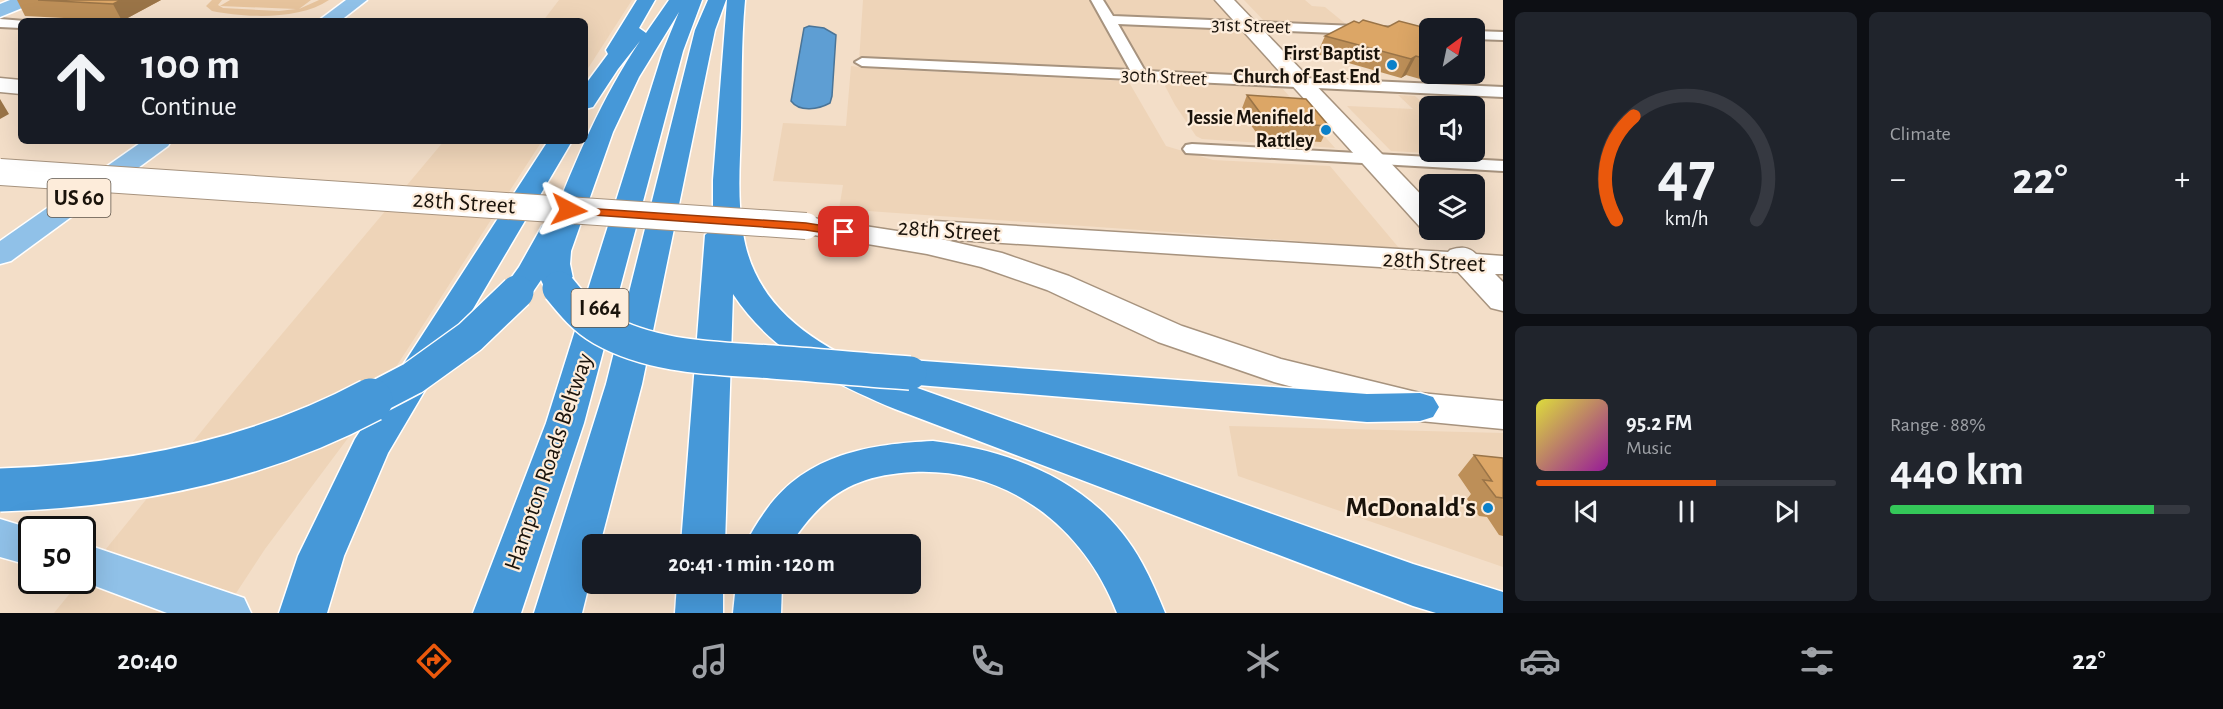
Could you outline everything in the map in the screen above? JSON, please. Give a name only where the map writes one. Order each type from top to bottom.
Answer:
[{"type":"highway","points":[[609,66],[618,45],[646,0]]},
{"type":"highway","points":[[588,98],[609,66],[626,48],[660,0]]},
{"type":"highway","points":[[678,0],[640,57],[617,100],[575,194],[557,247],[555,259],[559,288],[566,300],[590,322],[628,342],[692,356],[1367,408],[1420,407]]},
{"type":"highway","name":"Hampton Roads Beltway","points":[[496,613],[575,391],[673,51],[693,0]]},
{"type":"highway","name":"Hampton Roads Beltway","points":[[558,613],[624,384],[705,30],[717,0]]},
{"type":"highway","points":[[704,534],[717,265],[725,203],[736,0]]},
{"type":"highway","points":[[303,613],[321,556],[369,450],[558,144]]},
{"type":"highway","points":[[0,490],[83,487],[160,475],[206,464],[280,440],[351,410],[414,376],[480,329],[517,292],[534,268],[556,224],[575,194]]},
{"type":"highway","points":[[725,203],[735,264],[754,300],[784,332],[804,347],[854,377],[908,400],[1413,585],[1502,613]]},
{"type":"highway","points":[[774,534],[807,493],[845,469],[867,462],[913,455],[940,454],[972,460],[1001,469],[1030,482],[1082,518],[1120,566],[1142,613]]},
{"type":"highway","points":[[699,613],[700,594]]},
{"type":"highway","points":[[757,613],[758,594]]},
{"type":"main road","points":[[0,11],[26,0]]},
{"type":"main road","points":[[332,18],[358,0]]},
{"type":"main road","points":[[1224,0],[1419,209]]},
{"type":"main road","points":[[0,85],[18,87]]},
{"type":"main road","name":"US 60","points":[[0,255],[155,144]]},
{"type":"main road","name":"28th Street","points":[[0,172],[806,226],[865,225],[1503,265]]},
{"type":"main road","points":[[806,226],[927,245],[991,260],[1058,283],[1170,334],[1274,370],[1420,407],[1503,415]]},
{"type":"main road","points":[[1446,240],[1503,301]]},
{"type":"main road","points":[[0,538],[18,543]]},
{"type":"main road","points":[[96,567],[227,613]]},
{"type":"street","points":[[1097,0],[1140,75]]},
{"type":"street","name":"31st Street","points":[[1109,20],[1419,33]]},
{"type":"street","points":[[0,23],[18,24]]},
{"type":"street","points":[[1485,35],[1503,36]]},
{"type":"street","name":"30th Street","points":[[862,62],[1503,92]]},
{"type":"street","points":[[1192,149],[1503,166]]},
{"type":"shaded area","points":[[212,0],[222,0],[218,5],[223,8],[279,11],[296,9],[220,6],[230,0],[311,0],[299,9],[319,0],[329,0],[303,11],[256,16],[212,11],[206,6]]},
{"type":"shaded area","points":[[559,0],[632,0],[588,68],[588,18],[545,18]]},
{"type":"shaded area","points":[[863,0],[1224,0],[1301,83],[859,62]]},
{"type":"shaded area","points":[[1244,0],[1305,0],[1312,6],[1325,7],[1347,25],[1265,22]]},
{"type":"shaded area","points":[[851,66],[1124,81],[1130,84],[1166,146],[1213,160],[1330,166],[1399,248],[839,209],[843,185],[773,181],[783,123],[846,126]]},
{"type":"shaded area","points":[[1167,83],[1282,88],[1335,148],[1202,139],[1196,136],[1175,105],[1165,86]]},
{"type":"shaded area","points":[[1398,95],[1415,96],[1419,100],[1419,153],[1391,151],[1347,106],[1413,109]]},
{"type":"shaded area","points":[[441,144],[540,144],[363,418],[265,549],[223,613],[54,613],[69,594],[96,594],[96,561],[235,390]]},
{"type":"shaded area","points":[[1229,426],[1503,433],[1503,567],[1238,476]]},
{"type":"water","points":[[809,26],[824,28],[836,35],[830,103],[810,109],[799,107],[791,101],[804,28]]},
{"type":"building","points":[[38,0],[121,0],[113,4]]},
{"type":"building","points":[[1363,20],[1388,27],[1399,21],[1419,26],[1419,57],[1411,59],[1325,36],[1354,21],[1359,23]]},
{"type":"building","points":[[1247,95],[1306,99],[1329,126],[1267,122]]},
{"type":"building","points":[[1474,455],[1503,458],[1503,498],[1496,497],[1483,480],[1492,481]]},
{"type":"place","name":"First Baptist Church of East End","points":[[1392,65]]},
{"type":"place","name":"Jessie Menifield Rattley","points":[[1326,130]]},
{"type":"place","name":"McDonald's","points":[[1488,508]]},
{"type":"route","points":[[569,210],[806,226],[844,232]]}]
